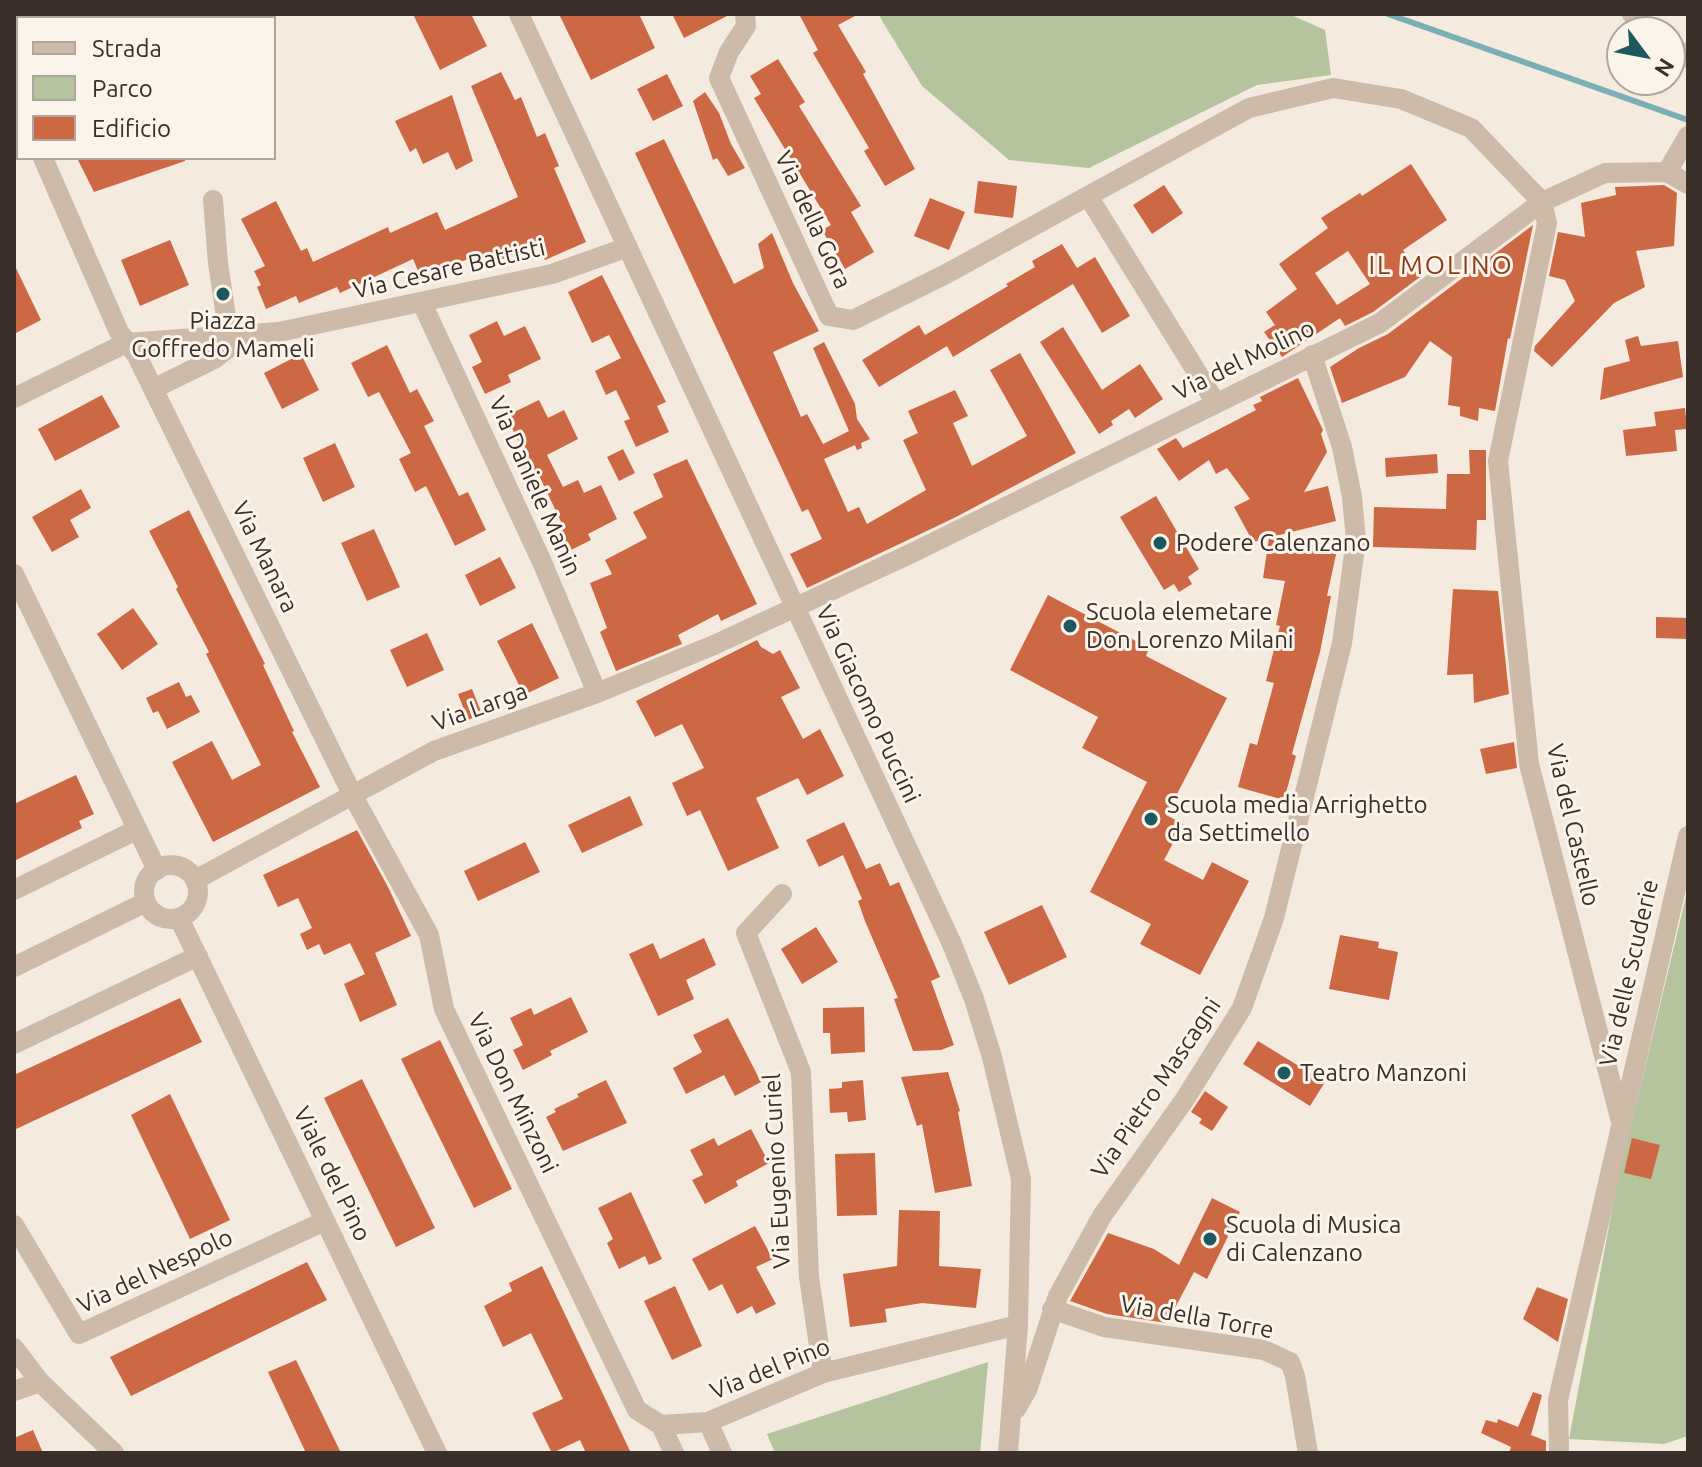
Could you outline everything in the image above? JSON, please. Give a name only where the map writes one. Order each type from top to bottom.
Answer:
[{"type":"street","name":"Via Giacomo Puccini","points":[[519,14],[952,944],[992,1057],[1021,1179],[1018,1325],[1008,1453]]},
{"type":"street","name":"Via della Gora","points":[[745,14],[746,26],[729,52],[719,78],[829,316],[853,320],[946,274],[1088,196]]},
{"type":"street","points":[[1216,403],[1088,196],[1249,108],[1333,88],[1401,99],[1471,128],[1542,202]]},
{"type":"street","name":"Via del Molino","points":[[794,607],[912,553],[1380,323],[1542,202],[1605,173],[1681,179],[1688,136]]},
{"type":"street","name":"Via Manara","points":[[44,160],[126,343],[137,356],[353,796]]},
{"type":"street","points":[[213,200],[218,263],[237,335]]},
{"type":"street","name":"Via del Castello","points":[[1542,202],[1547,223],[1498,461],[1529,764],[1621,1122],[1558,1400],[1557,1435],[1561,1452]]},
{"type":"street","name":"Via Cesare Battisti","points":[[237,335],[279,332],[552,274],[628,247]]},
{"type":"street","name":"Via Daniele Manin","points":[[422,303],[542,562],[597,693]]},
{"type":"street","points":[[14,398],[126,343],[237,335]]},
{"type":"street","points":[[153,389],[214,359],[237,335]]},
{"type":"street","name":"Via Pietro Mascagni","points":[[1013,1416],[1027,1390],[1052,1309],[1102,1216],[1185,1099],[1242,1008],[1274,918],[1342,643],[1356,540],[1352,497],[1342,447],[1312,355]]},
{"type":"street","points":[[14,574],[157,870]]},
{"type":"street","name":"Via Larga","points":[[195,880],[434,751],[597,693],[714,645],[794,607]]},
{"type":"street","name":"Via Don Minzoni","points":[[353,796],[429,935],[444,1009],[637,1410],[661,1425]]},
{"type":"street","points":[[14,890],[136,830]]},
{"type":"street","name":"Via delle Scuderie","points":[[1621,1122],[1688,836]]},
{"type":"street","points":[[172,865],[183,868],[195,880],[197,898],[191,910],[179,918],[159,916],[146,902],[146,883],[157,870],[172,865]]},
{"type":"street","name":"Via Eugenio Curiel","points":[[782,894],[746,933],[801,1072],[809,1277],[823,1373]]},
{"type":"street","points":[[14,967],[146,902]]},
{"type":"street","name":"Viale del Pino","points":[[179,918],[437,1453]]},
{"type":"street","points":[[14,1044],[198,956]]},
{"type":"street","name":"Via del Nespolo","points":[[14,1225],[79,1334],[325,1221]]},
{"type":"street","name":"Via della Torre","points":[[1052,1309],[1104,1327],[1264,1350],[1290,1362],[1308,1453]]},
{"type":"street","name":"Via del Pino","points":[[661,1425],[708,1422],[823,1373],[1018,1325]]},
{"type":"street","points":[[14,1348],[40,1382],[114,1453]]},
{"type":"street","points":[[14,1391],[40,1382]]},
{"type":"street","points":[[708,1422],[722,1453]]},
{"type":"street","points":[[661,1425],[674,1453]]},
{"type":"green space","points":[[878,14],[1289,14],[1325,30],[1331,75],[1257,85],[1089,168],[1009,160],[922,86]]},
{"type":"green space","points":[[1688,888],[1688,1436],[1664,1444],[1569,1439],[1616,1189]]},
{"type":"green space","points":[[988,1362],[980,1453],[775,1453],[767,1434]]},
{"type":"building","points":[[413,14],[471,14],[487,46],[440,70]]},
{"type":"building","points":[[559,14],[639,14],[655,48],[591,80]]},
{"type":"building","points":[[672,14],[731,14],[684,38]]},
{"type":"building","points":[[799,14],[859,14],[838,25],[866,72],[863,74],[915,169],[885,186],[864,151],[869,148],[813,53],[818,50]]},
{"type":"building","points":[[778,59],[805,102],[799,106],[861,206],[851,212],[874,252],[845,269],[822,230],[831,225],[754,98],[761,94],[750,76]]},
{"type":"building","points":[[501,72],[515,100],[521,97],[537,137],[545,133],[559,166],[554,168],[586,242],[545,260],[537,244],[480,269],[474,256],[422,280],[413,259],[340,293],[337,287],[299,303],[296,296],[266,309],[257,287],[261,285],[254,271],[265,266],[241,219],[276,201],[301,251],[307,248],[313,262],[388,227],[390,233],[437,212],[445,230],[518,197],[471,86]]},
{"type":"building","points":[[667,74],[683,106],[653,121],[637,89]]},
{"type":"building","points":[[705,92],[719,113],[745,168],[728,176],[717,158],[713,160],[693,101]]},
{"type":"building","points":[[452,95],[473,161],[456,170],[448,152],[423,164],[416,148],[410,152],[395,121]]},
{"type":"building","points":[[664,139],[734,284],[764,268],[758,244],[772,233],[793,283],[819,331],[773,352],[801,417],[807,414],[823,444],[849,431],[813,348],[824,342],[855,404],[857,419],[870,439],[861,443],[862,448],[857,450],[855,445],[824,459],[848,512],[859,507],[867,524],[926,490],[903,440],[918,433],[908,411],[955,390],[968,416],[953,423],[972,466],[1027,436],[990,370],[1020,353],[1076,453],[956,517],[807,588],[790,554],[822,539],[808,509],[802,512],[635,153]]},
{"type":"building","points":[[78,160],[185,160],[185,161],[94,192]]},
{"type":"building","points":[[1411,164],[1447,220],[1403,250],[1420,277],[1373,312],[1345,326],[1340,318],[1282,357],[1264,332],[1275,325],[1266,312],[1297,289],[1279,264],[1328,228],[1321,218],[1360,193],[1362,196]],"holes":[[[1348,251],[1370,284],[1337,305],[1315,273]]]},
{"type":"building","points":[[978,181],[1017,186],[1013,218],[974,213]]},
{"type":"building","points":[[1164,185],[1183,213],[1152,234],[1133,205]]},
{"type":"building","points":[[1664,185],[1677,193],[1674,246],[1636,251],[1645,287],[1614,303],[1552,367],[1534,351],[1535,346],[1575,301],[1565,280],[1549,276],[1558,232],[1585,237],[1581,203],[1616,195],[1615,187]]},
{"type":"building","points":[[930,198],[965,212],[949,250],[914,236]]},
{"type":"building","points":[[1533,225],[1495,411],[1479,408],[1478,421],[1460,416],[1460,407],[1448,405],[1452,357],[1430,341],[1405,377],[1342,403],[1330,367],[1388,334]]},
{"type":"building","points":[[170,240],[189,285],[140,306],[121,260]]},
{"type":"building","points":[[1062,244],[1077,268],[1095,257],[1130,316],[1102,333],[1073,284],[953,357],[947,346],[879,387],[862,360],[919,325],[925,335],[1008,286],[1006,284],[1035,267],[1032,261]]},
{"type":"building","points":[[14,264],[41,320],[14,334]]},
{"type":"building","points":[[602,275],[666,402],[657,406],[669,432],[636,447],[624,421],[630,419],[616,390],[606,395],[595,371],[621,358],[609,335],[592,343],[568,292]]},
{"type":"building","points":[[497,321],[504,336],[525,326],[541,359],[508,375],[511,382],[485,394],[472,367],[482,362],[469,335]]},
{"type":"building","points":[[1063,327],[1102,390],[1140,364],[1163,399],[1135,418],[1129,409],[1099,434],[1040,342]]},
{"type":"building","points":[[1638,336],[1641,346],[1678,341],[1683,377],[1600,400],[1604,368],[1630,361],[1625,340]]},
{"type":"building","points":[[387,345],[410,393],[417,389],[434,421],[424,426],[459,496],[468,492],[486,530],[455,546],[426,486],[415,492],[399,459],[411,453],[379,392],[368,397],[351,363]]},
{"type":"building","points":[[301,354],[319,390],[282,409],[264,373]]},
{"type":"building","points":[[1298,378],[1323,430],[1321,434],[1327,452],[1304,492],[1328,486],[1336,521],[1271,537],[1337,550],[1320,652],[1292,754],[1296,756],[1284,800],[1238,787],[1250,743],[1257,745],[1274,683],[1266,681],[1280,626],[1276,625],[1285,581],[1263,578],[1269,538],[1253,542],[1234,507],[1250,499],[1227,468],[1216,474],[1209,460],[1179,481],[1157,449],[1176,438],[1183,448],[1256,410],[1253,405],[1262,401],[1260,397]]},
{"type":"building","points":[[102,395],[120,427],[55,461],[38,429]]},
{"type":"building","points":[[539,400],[548,418],[564,410],[578,439],[547,455],[563,487],[578,480],[584,493],[601,485],[617,519],[588,534],[591,540],[565,553],[554,530],[563,526],[537,471],[525,477],[511,448],[520,444],[506,416]]},
{"type":"building","points":[[1685,408],[1687,429],[1675,430],[1677,451],[1626,456],[1623,430],[1656,426],[1654,412]]},
{"type":"building","points":[[335,443],[355,487],[323,502],[303,458]]},
{"type":"building","points":[[623,449],[635,473],[619,481],[607,457]]},
{"type":"building","points":[[1469,450],[1486,450],[1486,520],[1477,520],[1476,550],[1373,547],[1374,507],[1446,509],[1447,474],[1470,474]]},
{"type":"building","points":[[1437,454],[1438,473],[1386,477],[1385,458]]},
{"type":"building","points":[[687,459],[757,604],[721,621],[718,614],[678,635],[682,644],[616,671],[600,632],[607,628],[590,583],[612,574],[605,560],[647,538],[633,512],[663,497],[653,474]]},
{"type":"building","points":[[81,489],[91,508],[70,520],[79,537],[52,552],[32,517]]},
{"type":"building","name":"Podere Calenzano","points":[[1156,496],[1199,569],[1188,577],[1192,584],[1179,592],[1174,584],[1164,590],[1120,517]]},
{"type":"building","points":[[189,510],[265,664],[292,732],[320,787],[213,842],[172,762],[212,741],[232,780],[261,765],[149,531]]},
{"type":"building","points":[[374,529],[400,587],[367,601],[341,543]]},
{"type":"building","points":[[500,557],[516,588],[480,606],[465,575]]},
{"type":"building","points":[[1453,589],[1498,591],[1509,694],[1474,703],[1473,674],[1447,675]]},
{"type":"building","name":"Scuola media Arrighetto da Settimello","points":[[1048,595],[1149,648],[1146,656],[1227,698],[1166,815],[1183,824],[1164,860],[1203,880],[1212,862],[1249,881],[1200,975],[1140,944],[1151,924],[1090,892],[1147,782],[1082,748],[1098,717],[1010,670]]},
{"type":"building","points":[[133,608],[158,644],[122,670],[97,634]]},
{"type":"building","points":[[1656,617],[1688,618],[1688,639],[1656,638]]},
{"type":"building","points":[[532,623],[559,678],[524,695],[497,641]]},
{"type":"building","points":[[427,633],[444,670],[407,687],[390,650]]},
{"type":"building","points":[[757,640],[761,647],[773,654],[780,650],[800,688],[781,697],[803,739],[820,729],[844,776],[807,795],[798,778],[756,798],[779,848],[728,871],[700,810],[687,816],[672,783],[704,768],[682,724],[655,737],[636,701]]},
{"type":"building","points":[[179,682],[186,697],[191,695],[200,712],[167,729],[158,711],[153,713],[146,698]]},
{"type":"building","points":[[472,689],[482,714],[468,720],[458,694]]},
{"type":"building","points":[[1514,742],[1517,768],[1486,774],[1480,749]]},
{"type":"building","points":[[76,775],[94,814],[79,821],[82,828],[14,861],[14,804]]},
{"type":"building","points":[[630,796],[643,825],[582,853],[568,825]]},
{"type":"building","points":[[844,822],[866,869],[880,863],[890,886],[899,882],[940,977],[931,981],[954,1045],[941,1050],[913,1051],[894,999],[898,998],[865,921],[858,901],[862,899],[843,855],[819,867],[806,840]]},
{"type":"building","points":[[357,830],[411,936],[375,953],[397,1005],[360,1022],[344,984],[365,974],[350,943],[324,955],[319,944],[307,950],[300,934],[312,928],[298,898],[278,907],[263,875]]},
{"type":"building","points":[[525,842],[540,872],[478,901],[464,871]]},
{"type":"building","points":[[1042,905],[1067,957],[1009,985],[984,932]]},
{"type":"building","points":[[816,927],[838,962],[802,984],[781,949]]},
{"type":"building","points":[[1340,935],[1379,942],[1378,948],[1398,952],[1389,1000],[1329,989]]},
{"type":"building","points":[[704,938],[716,965],[686,980],[694,999],[658,1016],[629,954],[653,943],[660,959]]},
{"type":"building","points":[[571,997],[588,1032],[550,1051],[552,1055],[523,1070],[513,1050],[523,1045],[510,1018],[531,1008],[534,1015]]},
{"type":"building","points":[[180,998],[202,1042],[14,1130],[14,1075]]},
{"type":"building","points":[[864,1007],[865,1052],[831,1054],[830,1033],[823,1033],[823,1008]]},
{"type":"building","points":[[728,1018],[761,1082],[735,1096],[724,1075],[686,1094],[673,1068],[702,1052],[693,1035]]},
{"type":"building","points":[[440,1040],[512,1189],[474,1208],[401,1059]]},
{"type":"building","name":"Teatro Manzoni","points":[[1258,1041],[1325,1082],[1310,1106],[1243,1064]]},
{"type":"building","points":[[948,1072],[960,1111],[972,1186],[935,1193],[922,1124],[917,1126],[901,1077]]},
{"type":"building","points":[[362,1079],[435,1228],[396,1247],[324,1098]]},
{"type":"building","points":[[606,1080],[627,1123],[563,1151],[546,1117],[556,1112],[554,1109],[579,1097],[577,1094]]},
{"type":"building","points":[[863,1080],[866,1120],[848,1122],[847,1112],[830,1113],[829,1089],[842,1088],[842,1082]]},
{"type":"building","points":[[1205,1091],[1228,1107],[1212,1131],[1199,1123],[1202,1119],[1191,1112]]},
{"type":"building","points":[[170,1094],[230,1220],[190,1239],[131,1115]]},
{"type":"building","points":[[751,1129],[769,1163],[736,1181],[738,1186],[705,1204],[692,1180],[703,1175],[690,1150],[714,1138],[718,1146]]},
{"type":"building","points":[[1632,1138],[1660,1145],[1651,1179],[1624,1173]]},
{"type":"building","points":[[875,1153],[877,1215],[837,1216],[835,1154]]},
{"type":"building","points":[[631,1192],[662,1259],[649,1265],[645,1256],[619,1269],[607,1243],[613,1239],[598,1208]]},
{"type":"building","points":[[1212,1198],[1240,1212],[1207,1279],[1194,1272],[1167,1323],[1107,1314],[1070,1301],[1108,1233],[1154,1249],[1179,1265]]},
{"type":"building","points":[[899,1210],[940,1211],[939,1266],[981,1269],[976,1308],[922,1303],[885,1309],[887,1322],[850,1327],[843,1274],[897,1266]]},
{"type":"building","points":[[755,1226],[773,1259],[756,1267],[776,1304],[756,1314],[752,1306],[737,1314],[722,1284],[709,1291],[692,1259]]},
{"type":"building","points":[[307,1262],[327,1300],[131,1396],[110,1357]]},
{"type":"building","points":[[542,1266],[631,1453],[586,1453],[580,1440],[552,1453],[532,1413],[563,1399],[531,1333],[503,1347],[484,1306],[512,1291],[509,1283]]},
{"type":"building","points":[[675,1286],[702,1346],[672,1360],[644,1301]]},
{"type":"building","points":[[1537,1287],[1568,1299],[1558,1342],[1523,1319]]},
{"type":"building","points":[[296,1360],[341,1453],[306,1453],[268,1372]]},
{"type":"building","points":[[1533,1392],[1542,1395],[1531,1435],[1546,1441],[1546,1453],[1509,1453],[1511,1447],[1481,1433],[1486,1420],[1497,1423],[1498,1419],[1518,1427]]},
{"type":"building","points":[[33,1430],[43,1453],[14,1453],[14,1438]]},
{"type":"waterway","points":[[1388,14],[1688,120]]},
{"type":"place","name":"Piazza Goffredo Mameli","points":[[223,294]]},
{"type":"place","name":"Podere Calenzano","points":[[1160,543]]},
{"type":"place","name":"Scuola elemetare Don Lorenzo Milani","points":[[1070,626]]},
{"type":"place","name":"Scuola media Arrighetto da Settimello","points":[[1151,819]]},
{"type":"place","name":"Teatro Manzoni","points":[[1284,1073]]},
{"type":"place","name":"Scuola di Musica di Calenzano","points":[[1210,1239]]},
{"type":"district","name":"IL MOLINO","points":[[1441,265]]}]
